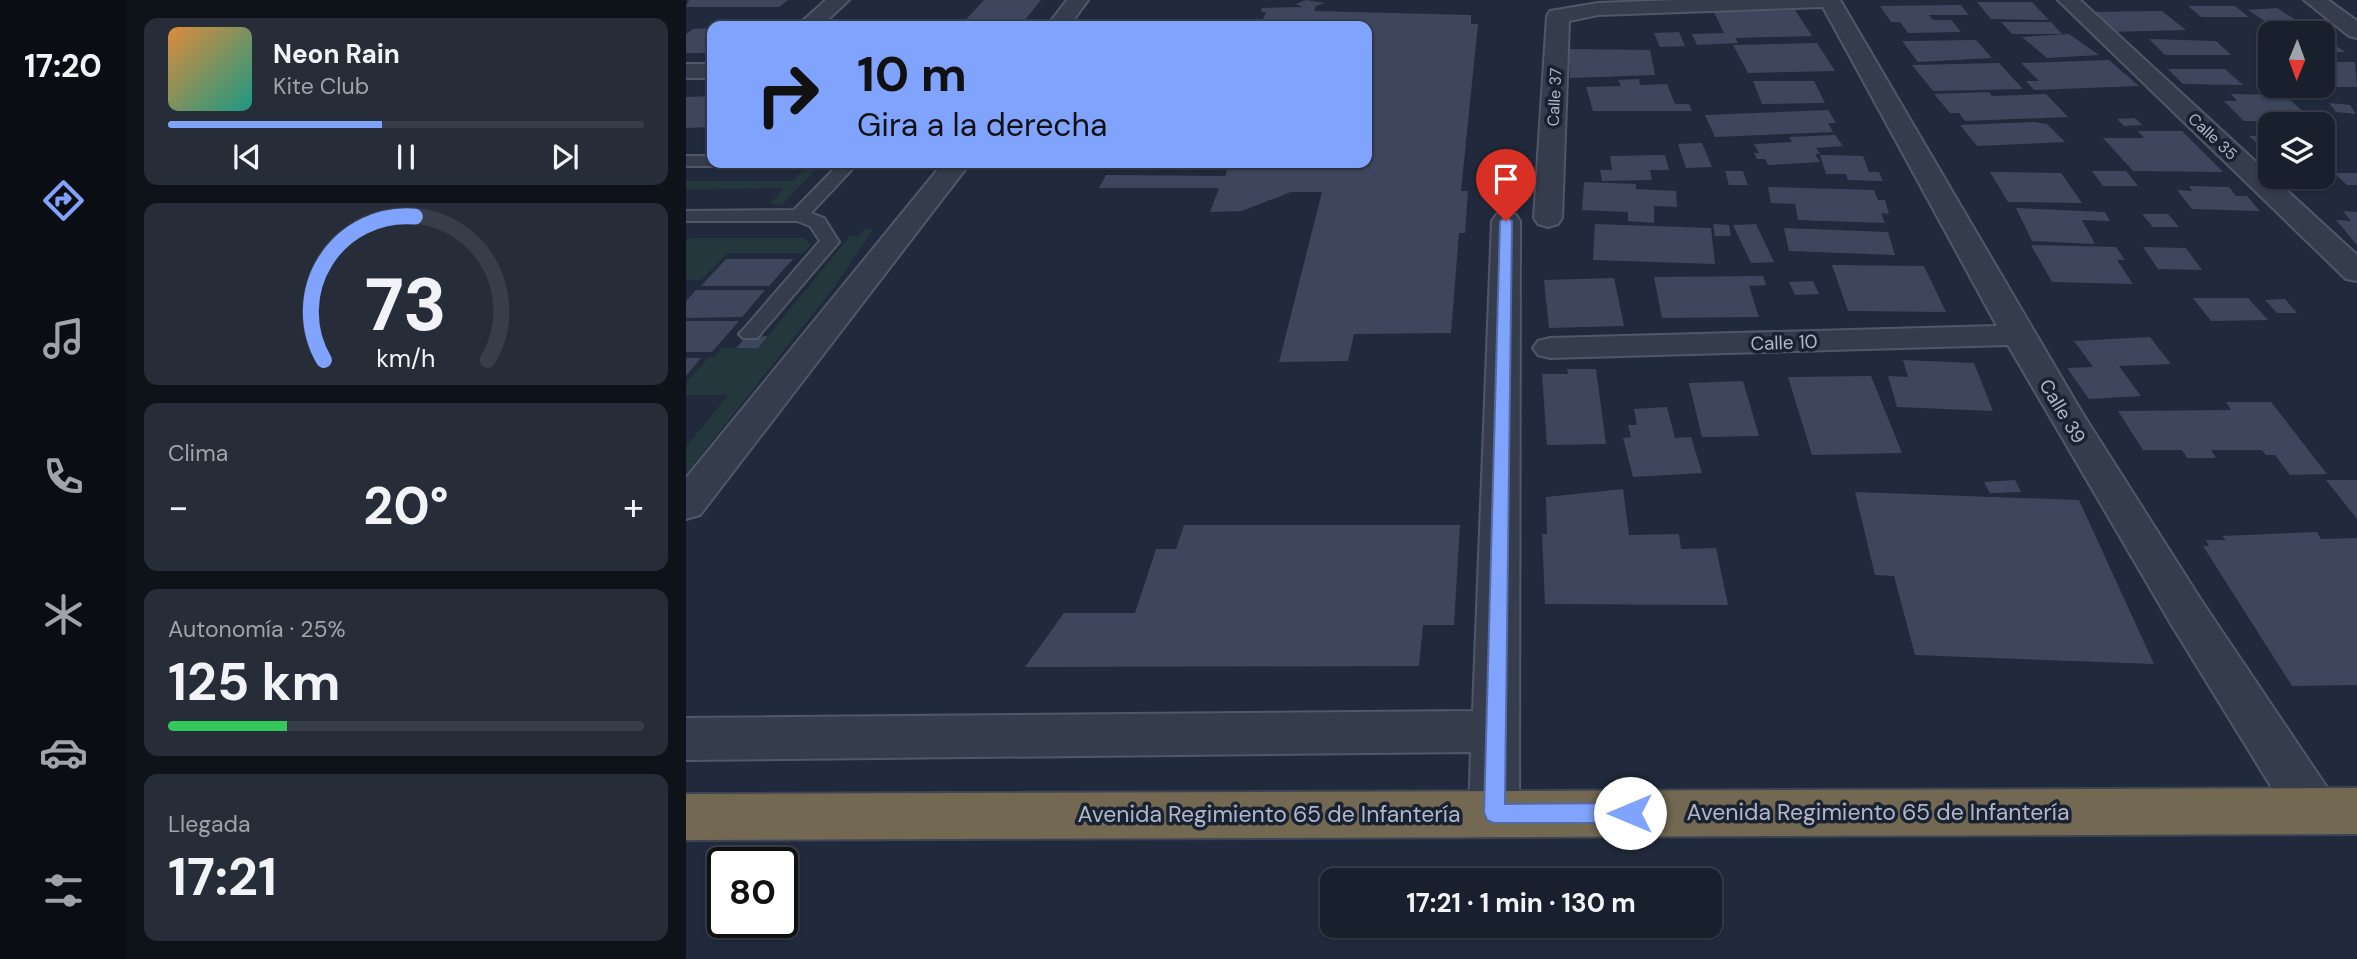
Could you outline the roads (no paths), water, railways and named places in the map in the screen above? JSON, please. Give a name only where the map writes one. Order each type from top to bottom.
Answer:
[{"type":"highway","name":"Avenida Regimiento 65 de Infantería","points":[[686,817],[2336,811]]},
{"type":"street","points":[[814,21],[839,0]]},
{"type":"street","points":[[1062,21],[1078,0]]},
{"type":"street","name":"Calle 35","points":[[2068,0],[2357,272]]},
{"type":"street","points":[[2314,0],[2357,31]]},
{"type":"street","name":"Calle 37","points":[[1548,218],[1558,16],[1598,9],[1830,1]]},
{"type":"street","name":"Calle 39","points":[[1830,1],[2017,335],[2210,654],[2336,811]]},
{"type":"street","points":[[686,71],[707,71]]},
{"type":"street","points":[[686,505],[953,168]]},
{"type":"street","points":[[1494,813],[1506,221]]},
{"type":"street","name":"Calle 10","points":[[1550,348],[2017,335]]},
{"type":"street","points":[[686,739],[1496,731]]},
{"type":"lane","points":[[686,161],[707,161]]},
{"type":"lane","points":[[799,215],[844,168]]},
{"type":"lane","points":[[686,216],[799,215],[817,222],[830,242],[750,334]]}]
